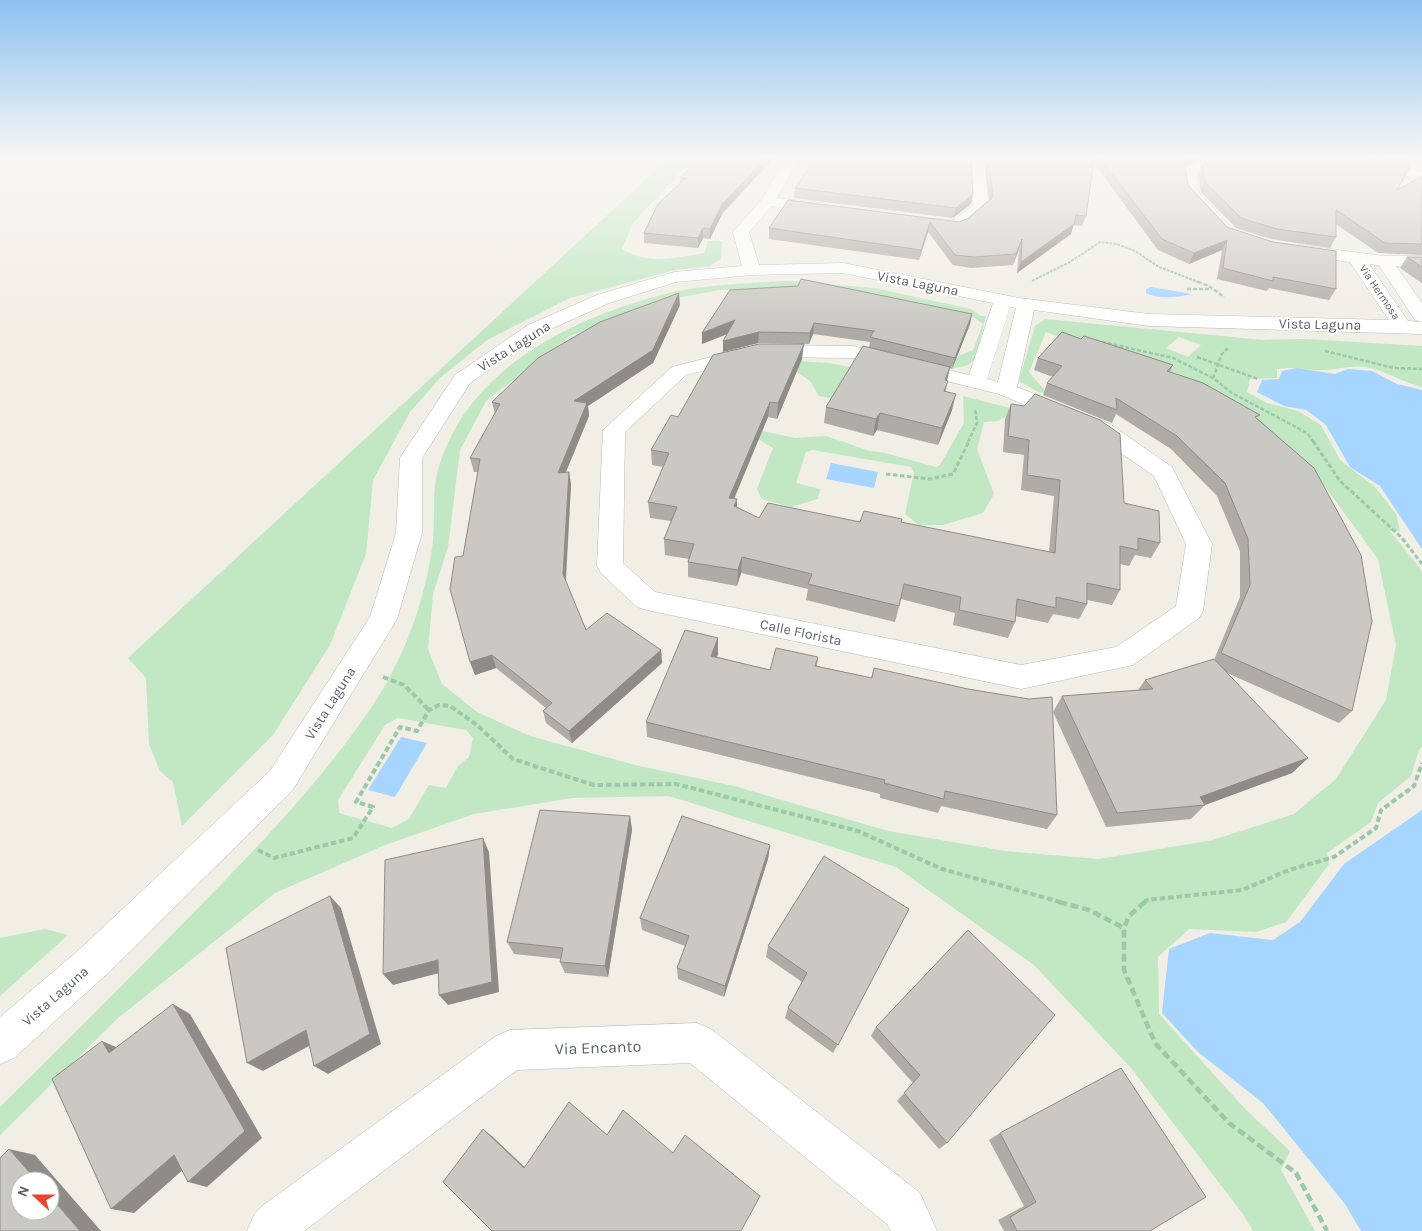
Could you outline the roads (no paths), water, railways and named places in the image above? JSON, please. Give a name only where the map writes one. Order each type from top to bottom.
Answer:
[{"type":"street","points":[[752,270],[741,232],[755,215]]},
{"type":"street","points":[[910,219],[957,225],[969,215]]},
{"type":"street","points":[[1213,215],[1223,226]]},
{"type":"street","name":"Via Hermosa","points":[[1278,248],[1357,259],[1422,261]]},
{"type":"street","name":"Via Hermosa","points":[[1357,259],[1415,323]]},
{"type":"street","name":"Via Hermosa","points":[[1384,261],[1415,323]]},
{"type":"street","name":"Vista Laguna","points":[[0,1044],[94,961],[281,781],[383,619],[409,533],[411,458],[462,379],[535,329],[603,299],[674,277],[752,270],[843,268],[1016,302],[1149,320],[1274,323],[1415,323]]},
{"type":"street","points":[[976,383],[1016,302]]},
{"type":"street","points":[[1006,390],[1017,351],[1016,302]]},
{"type":"street","name":"Calle Florista","points":[[758,351],[853,352],[976,383],[1006,390],[1102,429],[1164,472],[1199,544],[1189,611],[1123,657],[1021,677],[647,600],[610,566],[614,430],[679,371],[758,351]]},
{"type":"street","name":"Via Encanto","points":[[270,1231],[278,1222],[510,1050],[697,1043],[904,1209],[914,1231]]},
{"type":"water","points":[[1151,287],[1192,294],[1175,297],[1157,297],[1146,293],[1146,289]]},
{"type":"water","points":[[1297,368],[1335,374],[1348,369],[1372,371],[1397,384],[1422,390],[1422,549],[1380,486],[1350,467],[1326,425],[1306,410],[1284,406],[1257,392],[1262,380],[1279,379],[1282,371]]},
{"type":"water","points":[[831,463],[878,472],[874,488],[826,479]]},
{"type":"water","points":[[401,737],[427,743],[395,797],[368,790]]},
{"type":"water","points":[[1422,810],[1422,1231],[1361,1231],[1345,1204],[1263,1103],[1198,1052],[1162,1013],[1169,949],[1210,933],[1273,940],[1300,922],[1344,864]]}]
